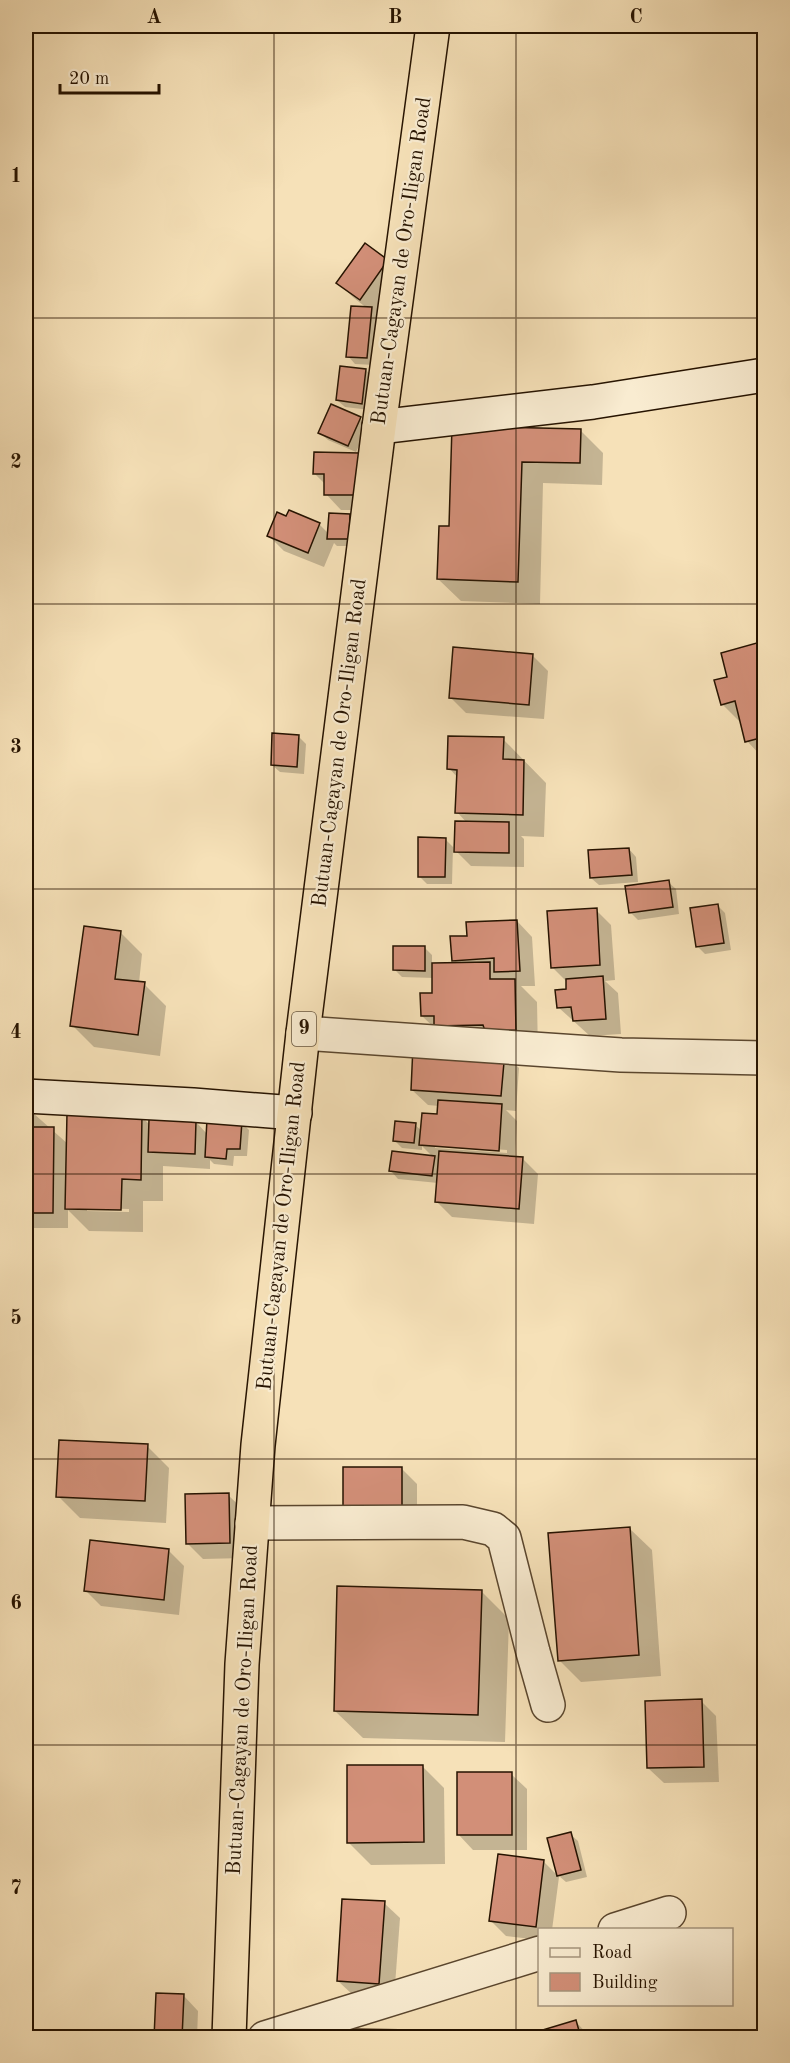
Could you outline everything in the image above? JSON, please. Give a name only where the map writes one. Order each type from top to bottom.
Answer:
[{"type":"highway","name":"Butuan-Cagayan de Oro-Iligan Road","points":[[229,2037],[242,1664],[258,1445],[303,1033],[433,26]]},
{"type":"street","points":[[380,427],[593,402],[765,375]]},
{"type":"street","points":[[303,1033],[621,1056],[765,1059]]},
{"type":"street","points":[[26,1096],[295,1113]]},
{"type":"street","points":[[252,1523],[463,1522],[493,1529],[504,1538],[532,1652],[548,1705]]},
{"type":"street","points":[[618,1928],[669,1913]]},
{"type":"street","points":[[265,2037],[538,1954]]},
{"type":"building","points":[[365,243],[388,260],[360,300],[336,283]]},
{"type":"building","points":[[351,306],[372,307],[367,358],[346,357]]},
{"type":"building","points":[[340,366],[366,369],[362,404],[336,400]]},
{"type":"building","points":[[331,404],[361,417],[348,446],[318,433]]},
{"type":"building","points":[[452,426],[581,429],[580,463],[522,462],[518,582],[437,579],[439,526],[449,526]]},
{"type":"building","points":[[764,431],[764,466],[761,432]]},
{"type":"building","points":[[314,452],[359,453],[358,495],[324,495],[324,474],[313,474]]},
{"type":"building","points":[[289,510],[320,523],[308,553],[267,536],[277,512],[286,516]]},
{"type":"building","points":[[329,513],[350,514],[349,539],[327,539]]},
{"type":"building","points":[[764,641],[764,737],[745,742],[735,701],[721,705],[714,680],[727,677],[721,653]]},
{"type":"building","points":[[453,647],[533,654],[529,705],[449,698]]},
{"type":"building","points":[[272,733],[299,735],[297,767],[271,765]]},
{"type":"building","points":[[448,736],[504,737],[503,759],[524,760],[523,815],[455,813],[457,770],[447,769]]},
{"type":"building","points":[[455,821],[509,822],[509,853],[454,852]]},
{"type":"building","points":[[418,837],[446,838],[445,877],[418,877]]},
{"type":"building","points":[[629,848],[632,875],[590,878],[588,850]]},
{"type":"building","points":[[669,880],[673,907],[629,913],[625,886]]},
{"type":"building","points":[[718,904],[724,943],[696,947],[690,908]]},
{"type":"building","points":[[597,908],[600,965],[551,968],[547,911]]},
{"type":"building","points":[[517,920],[520,971],[494,972],[494,958],[452,961],[450,936],[467,936],[466,922]]},
{"type":"building","points":[[84,926],[121,931],[115,979],[145,982],[138,1035],[70,1026]]},
{"type":"building","points":[[393,946],[425,946],[425,971],[393,970]]},
{"type":"building","points":[[490,962],[490,979],[515,979],[516,1030],[485,1031],[483,1025],[434,1026],[434,1016],[421,1016],[420,993],[432,993],[432,963]]},
{"type":"building","points":[[603,976],[606,1019],[573,1021],[571,1007],[557,1008],[555,990],[566,989],[566,979]]},
{"type":"building","points":[[413,1046],[505,1051],[501,1096],[411,1090]]},
{"type":"building","points":[[438,1100],[502,1104],[499,1151],[419,1145],[422,1113],[437,1114]]},
{"type":"building","points":[[26,1111],[33,1112],[33,1127],[54,1127],[53,1213],[26,1213]]},
{"type":"building","points":[[67,1113],[142,1114],[141,1180],[122,1179],[121,1210],[65,1209]]},
{"type":"building","points":[[149,1119],[196,1121],[195,1154],[148,1152]]},
{"type":"building","points":[[207,1119],[242,1121],[240,1149],[227,1149],[226,1159],[205,1157]]},
{"type":"building","points":[[395,1121],[416,1123],[414,1143],[393,1141]]},
{"type":"building","points":[[392,1151],[435,1156],[432,1176],[389,1171]]},
{"type":"building","points":[[439,1151],[523,1157],[519,1209],[435,1202]]},
{"type":"building","points":[[59,1440],[148,1444],[145,1501],[56,1497]]},
{"type":"building","points":[[343,1467],[402,1467],[402,1516],[343,1516]]},
{"type":"building","points":[[229,1493],[230,1543],[186,1544],[185,1494]]},
{"type":"building","points":[[630,1527],[639,1655],[558,1661],[548,1533]]},
{"type":"building","points":[[90,1540],[169,1549],[164,1600],[84,1591]]},
{"type":"building","points":[[337,1586],[482,1590],[478,1715],[334,1711]]},
{"type":"building","points":[[702,1699],[704,1767],[647,1768],[645,1701]]},
{"type":"building","points":[[347,1765],[423,1765],[424,1842],[347,1843]]},
{"type":"building","points":[[457,1772],[512,1772],[512,1835],[457,1835]]},
{"type":"building","points":[[571,1832],[581,1870],[557,1876],[547,1838]]},
{"type":"building","points":[[498,1854],[544,1860],[536,1927],[489,1921]]},
{"type":"building","points":[[342,1899],[385,1901],[379,1984],[337,1981]]},
{"type":"building","points":[[156,1993],[184,1994],[182,2038],[154,2038]]},
{"type":"building","points":[[576,2020],[581,2038],[516,2038]]},
{"type":"building","points":[[349,2029],[414,2030],[414,2038],[349,2038]]}]
